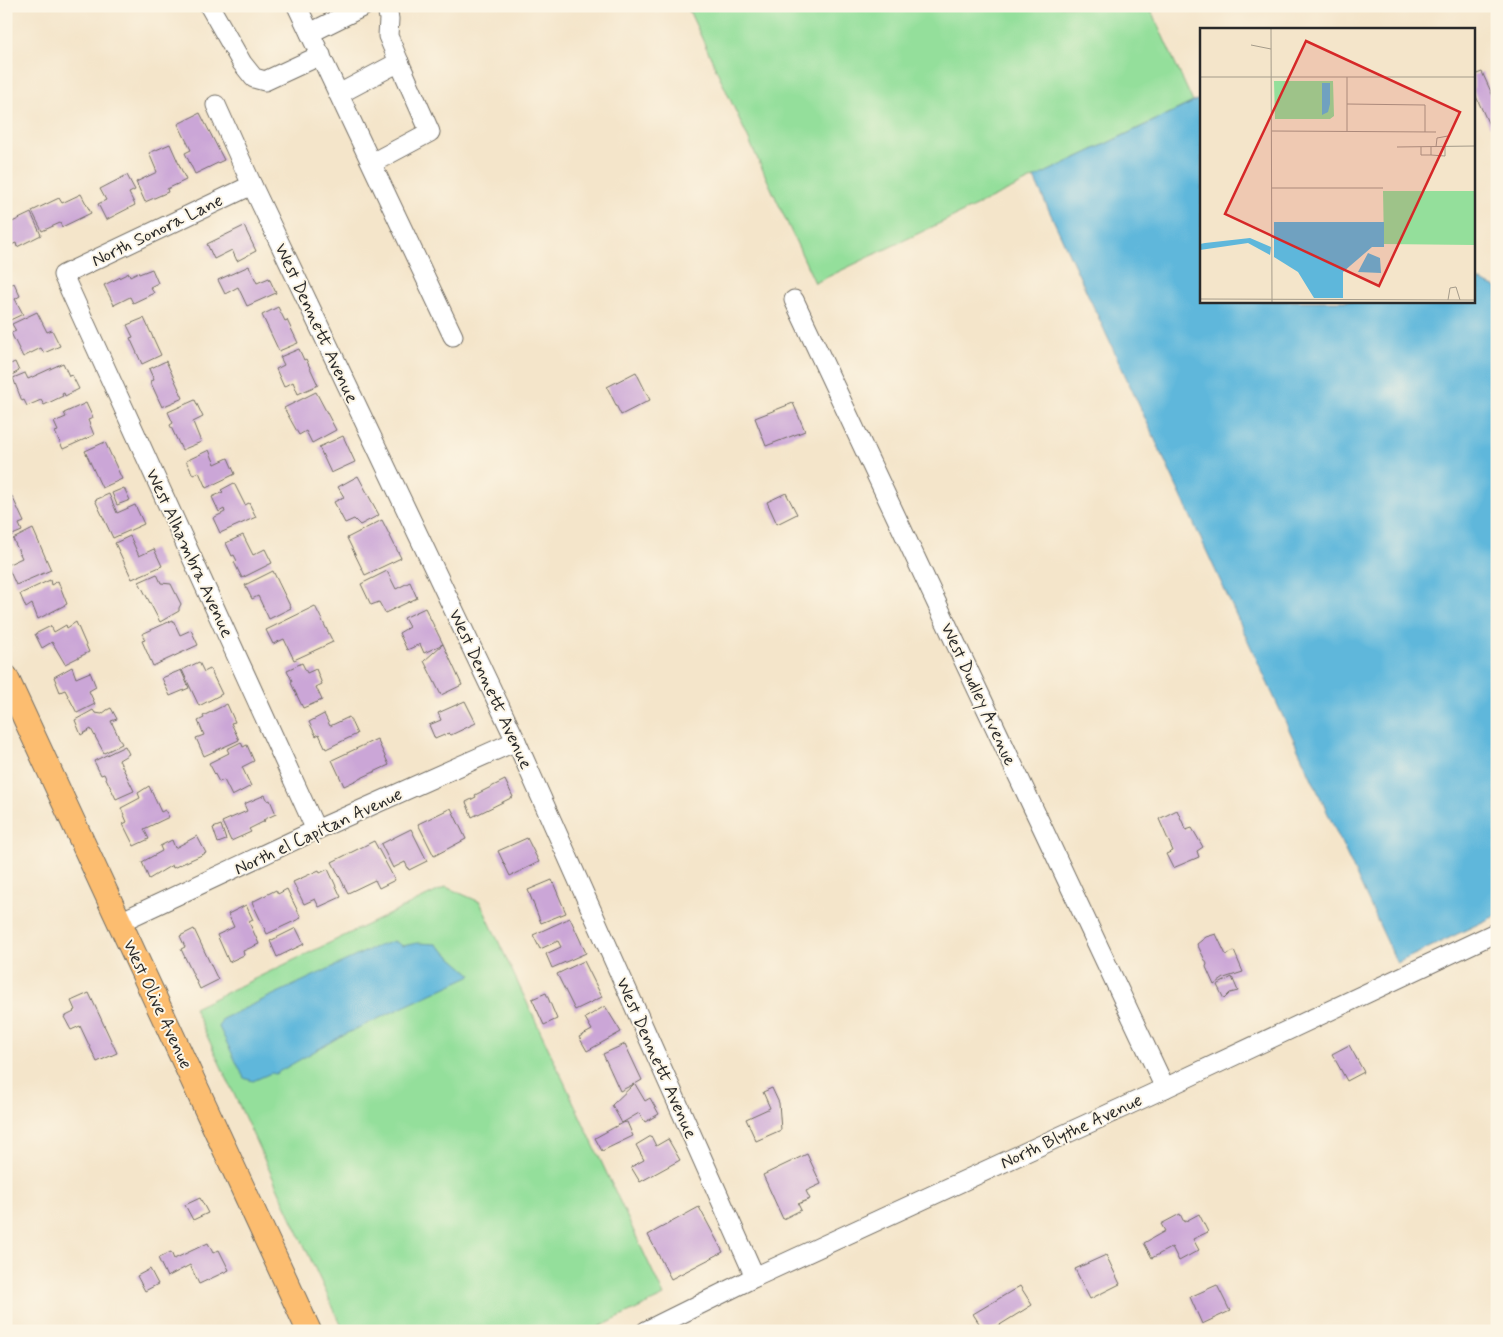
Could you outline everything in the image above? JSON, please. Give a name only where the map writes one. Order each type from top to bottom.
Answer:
[{"type":"main road","name":"West Olive Avenue","points":[[6,677],[309,1331]]},
{"type":"street","points":[[297,6],[453,336]]},
{"type":"street","points":[[310,33],[364,6]]},
{"type":"street","points":[[372,163],[430,132],[388,36],[389,19],[387,6]]},
{"type":"street","points":[[210,7],[242,63],[254,78],[265,81],[321,55]]},
{"type":"street","points":[[339,94],[399,62]]},
{"type":"street","name":"West Dennett Avenue","points":[[216,105],[516,741],[755,1277]]},
{"type":"street","name":"North Sonora Lane","points":[[63,275],[252,184]]},
{"type":"street","name":"West Alhambra Avenue","points":[[63,275],[316,830]]},
{"type":"street","name":"West Dudley Avenue","points":[[794,300],[1165,1088]]},
{"type":"street","name":"North el Capitan Avenue","points":[[120,922],[316,830],[516,741]]},
{"type":"street","name":"North Blythe Avenue","points":[[646,1331],[755,1277],[1497,932]]},
{"type":"green space","points":[[687,6],[1149,6],[1193,102],[815,283]]},
{"type":"green space","points":[[446,887],[480,902],[664,1296],[591,1331],[344,1331],[194,1008]]},
{"type":"water","points":[[1200,99],[1200,302],[1476,302],[1476,279],[1497,288],[1497,915],[1397,963],[1034,178]]},
{"type":"water","points":[[394,941],[403,946],[417,943],[436,944],[472,975],[341,1036],[275,1074],[271,1073],[253,1081],[244,1078],[219,1027],[222,1019],[373,948]]},
{"type":"building","points":[[1482,72],[1497,105],[1497,123],[1490,127],[1476,96],[1476,74]]},
{"type":"building","points":[[200,113],[224,160],[195,174],[185,153],[191,150],[178,124]]},
{"type":"building","points":[[170,144],[186,180],[167,189],[168,192],[145,202],[136,182],[157,172],[149,153]]},
{"type":"building","points":[[127,175],[135,190],[129,193],[135,205],[106,220],[98,204],[106,200],[100,189]]},
{"type":"building","points":[[81,194],[91,213],[62,227],[60,223],[42,231],[32,211],[59,198],[62,203]]},
{"type":"building","points":[[31,213],[41,235],[17,247],[16,243],[6,247],[6,225]]},
{"type":"building","points":[[244,226],[256,251],[237,261],[232,250],[214,259],[207,244]]},
{"type":"building","points":[[249,266],[257,283],[269,278],[276,293],[247,306],[238,287],[225,294],[218,280]]},
{"type":"building","points":[[152,269],[158,283],[150,287],[154,293],[133,303],[130,297],[114,305],[104,285],[129,273],[130,276]]},
{"type":"building","points":[[14,283],[20,296],[15,299],[23,314],[6,322],[6,287]]},
{"type":"building","points":[[278,307],[285,321],[287,320],[298,343],[279,351],[262,315]]},
{"type":"building","points":[[37,312],[47,332],[52,330],[60,346],[44,353],[41,348],[23,357],[11,333],[16,331],[12,324]]},
{"type":"building","points":[[144,318],[161,355],[142,364],[130,338],[133,337],[127,325]]},
{"type":"building","points":[[299,349],[304,360],[306,359],[318,385],[298,394],[293,382],[284,387],[276,369],[284,365],[280,357]]},
{"type":"building","points":[[166,361],[183,398],[162,407],[150,381],[154,380],[149,369]]},
{"type":"building","points":[[15,362],[19,371],[10,376],[6,366]]},
{"type":"building","points":[[63,363],[69,376],[72,375],[79,389],[65,396],[64,393],[62,394],[63,396],[44,405],[41,400],[27,406],[24,400],[22,401],[13,378],[25,373],[28,379]]},
{"type":"building","points":[[636,372],[650,400],[621,415],[607,387]]},
{"type":"building","points":[[316,392],[336,430],[312,443],[306,431],[299,435],[284,408]]},
{"type":"building","points":[[195,400],[203,417],[193,422],[201,442],[182,450],[170,425],[173,423],[168,412]]},
{"type":"building","points":[[86,403],[93,418],[88,420],[94,435],[63,449],[55,432],[58,431],[54,422],[66,417],[64,413]]},
{"type":"building","points":[[793,403],[805,431],[766,446],[755,418]]},
{"type":"building","points":[[343,436],[355,462],[331,473],[319,447]]},
{"type":"building","points":[[105,442],[122,479],[102,488],[85,451]]},
{"type":"building","points":[[209,450],[215,464],[228,458],[235,474],[206,488],[199,472],[193,475],[186,461]]},
{"type":"building","points":[[358,476],[379,515],[360,525],[354,519],[345,523],[334,502],[344,497],[338,487]]},
{"type":"building","points":[[234,483],[245,505],[249,503],[256,517],[220,533],[213,518],[225,512],[224,509],[219,512],[212,497],[223,492],[221,490]]},
{"type":"building","points":[[124,488],[130,500],[117,505],[112,493]]},
{"type":"building","points":[[786,493],[797,514],[777,524],[767,502]]},
{"type":"building","points":[[6,494],[8,498],[12,496],[24,522],[19,524],[22,531],[10,536],[6,528]]},
{"type":"building","points":[[109,494],[117,513],[135,505],[144,524],[113,538],[95,500]]},
{"type":"building","points":[[382,520],[401,558],[365,575],[347,538]]},
{"type":"building","points":[[33,529],[51,570],[16,585],[7,565],[22,558],[13,539]]},
{"type":"building","points":[[243,535],[253,555],[265,549],[272,563],[242,578],[234,562],[237,561],[234,555],[232,556],[226,543]]},
{"type":"building","points":[[130,536],[139,556],[154,549],[162,566],[132,579],[115,543]]},
{"type":"building","points":[[273,571],[291,608],[269,619],[258,596],[252,599],[245,585]]},
{"type":"building","points":[[387,571],[396,589],[410,582],[417,598],[385,613],[379,602],[371,605],[361,584]]},
{"type":"building","points":[[157,574],[161,583],[171,584],[181,604],[179,611],[160,622],[139,582]]},
{"type":"building","points":[[50,580],[51,585],[58,581],[67,604],[38,619],[32,604],[26,608],[20,594]]},
{"type":"building","points":[[315,606],[333,642],[294,660],[284,639],[273,644],[266,630]]},
{"type":"building","points":[[425,608],[443,644],[424,653],[420,644],[407,650],[399,633],[409,627],[404,618]]},
{"type":"building","points":[[173,620],[180,635],[191,630],[198,645],[153,666],[142,641],[145,640],[142,634]]},
{"type":"building","points":[[76,622],[89,652],[65,664],[52,642],[42,648],[35,634],[51,626],[54,632],[66,625],[67,628]]},
{"type":"building","points":[[443,644],[462,685],[441,695],[424,661]]},
{"type":"building","points":[[199,662],[204,672],[210,669],[222,694],[199,706],[182,670]]},
{"type":"building","points":[[302,663],[307,673],[316,669],[322,684],[316,687],[322,700],[303,708],[287,670]]},
{"type":"building","points":[[72,667],[76,678],[90,672],[96,687],[89,691],[95,704],[77,713],[65,690],[60,692],[54,677]]},
{"type":"building","points":[[181,670],[189,688],[170,696],[162,678]]},
{"type":"building","points":[[465,701],[476,723],[451,735],[449,733],[435,739],[429,725],[441,720],[438,713]]},
{"type":"building","points":[[227,704],[235,722],[231,723],[239,740],[204,756],[196,738],[204,735],[198,721],[204,718],[203,716]]},
{"type":"building","points":[[111,708],[117,719],[111,721],[122,744],[104,753],[91,729],[81,735],[75,720],[93,710],[95,713],[102,714]]},
{"type":"building","points":[[324,714],[330,726],[349,717],[357,734],[326,749],[319,734],[316,736],[309,722]]},
{"type":"building","points":[[377,739],[389,765],[344,786],[332,760]]},
{"type":"building","points":[[241,742],[243,747],[247,745],[254,761],[242,767],[251,786],[232,796],[224,780],[219,782],[209,763],[229,753],[227,749]]},
{"type":"building","points":[[125,746],[129,754],[119,760],[134,791],[116,799],[104,774],[101,775],[94,761]]},
{"type":"building","points":[[505,780],[513,797],[472,817],[466,802],[476,797],[475,795]]},
{"type":"building","points":[[149,786],[161,812],[165,810],[169,817],[144,829],[149,839],[134,846],[123,824],[127,822],[121,808],[140,798],[138,793]]},
{"type":"building","points":[[265,795],[268,801],[270,800],[276,814],[249,829],[251,832],[231,841],[222,822],[247,811],[244,804]]},
{"type":"building","points":[[451,808],[466,839],[434,856],[418,824]]},
{"type":"building","points":[[1177,810],[1186,830],[1192,828],[1203,847],[1197,851],[1199,857],[1173,868],[1166,854],[1173,851],[1159,819]]},
{"type":"building","points":[[221,825],[226,840],[218,843],[213,828]]},
{"type":"building","points":[[411,829],[427,861],[409,870],[405,862],[393,868],[381,844]]},
{"type":"building","points":[[197,836],[206,853],[173,868],[172,865],[149,879],[142,862],[162,851],[160,846],[172,840],[175,848]]},
{"type":"building","points":[[527,838],[539,862],[510,876],[498,851]]},
{"type":"building","points":[[374,841],[395,880],[379,888],[375,880],[348,893],[332,862]]},
{"type":"building","points":[[328,869],[341,897],[319,907],[315,899],[304,904],[293,882],[319,870],[320,873]]},
{"type":"building","points":[[552,880],[566,913],[541,923],[528,890]]},
{"type":"building","points":[[287,889],[301,918],[267,934],[252,902],[276,890],[278,894]]},
{"type":"building","points":[[246,905],[253,920],[249,922],[259,944],[243,951],[244,955],[229,962],[217,935],[234,927],[228,914]]},
{"type":"building","points":[[570,918],[586,953],[552,968],[546,954],[561,947],[558,941],[540,949],[533,935]]},
{"type":"building","points":[[296,928],[304,944],[277,957],[270,941]]},
{"type":"building","points":[[194,929],[218,980],[200,989],[181,949],[185,947],[180,936]]},
{"type":"building","points":[[1216,934],[1226,955],[1234,951],[1243,972],[1224,978],[1214,985],[1206,967],[1207,964],[1197,944],[1206,937]]},
{"type":"building","points":[[584,961],[602,997],[575,1010],[557,974]]},
{"type":"building","points":[[1232,977],[1238,991],[1230,993],[1224,999],[1217,985]]},
{"type":"building","points":[[89,993],[117,1053],[97,1062],[80,1026],[71,1030],[64,1017],[75,1010],[71,1001]]},
{"type":"building","points":[[546,993],[557,1019],[544,1025],[532,999]]},
{"type":"building","points":[[605,1006],[621,1032],[587,1051],[579,1037],[592,1030],[585,1018]]},
{"type":"building","points":[[625,1044],[642,1080],[635,1084],[645,1101],[650,1098],[659,1114],[645,1122],[639,1113],[622,1123],[612,1105],[634,1084],[620,1091],[603,1054]]},
{"type":"building","points":[[1349,1045],[1364,1072],[1347,1081],[1332,1054]]},
{"type":"building","points":[[772,1088],[779,1103],[781,1130],[756,1141],[746,1119],[770,1108],[763,1092]]},
{"type":"building","points":[[627,1122],[633,1136],[602,1151],[595,1138]]},
{"type":"building","points":[[651,1136],[656,1146],[668,1139],[680,1160],[640,1182],[631,1167],[644,1160],[636,1145]]},
{"type":"building","points":[[807,1154],[821,1184],[806,1191],[810,1199],[798,1204],[801,1210],[783,1219],[763,1175]]},
{"type":"building","points":[[200,1198],[208,1213],[193,1220],[185,1205]]},
{"type":"building","points":[[699,1207],[723,1252],[671,1279],[648,1235]]},
{"type":"building","points":[[1180,1214],[1184,1222],[1199,1214],[1208,1232],[1193,1239],[1199,1250],[1179,1261],[1172,1247],[1152,1258],[1144,1243],[1165,1231],[1161,1224]]},
{"type":"building","points":[[208,1243],[213,1253],[219,1250],[229,1270],[199,1284],[190,1265],[167,1277],[158,1258],[171,1252],[174,1259]]},
{"type":"building","points":[[1106,1255],[1120,1284],[1090,1299],[1075,1269]]},
{"type":"building","points":[[150,1269],[158,1284],[145,1291],[137,1276]]},
{"type":"building","points":[[1217,1285],[1230,1311],[1202,1324],[1190,1297]]},
{"type":"building","points":[[1020,1286],[1032,1305],[990,1331],[984,1331],[973,1314]]}]
